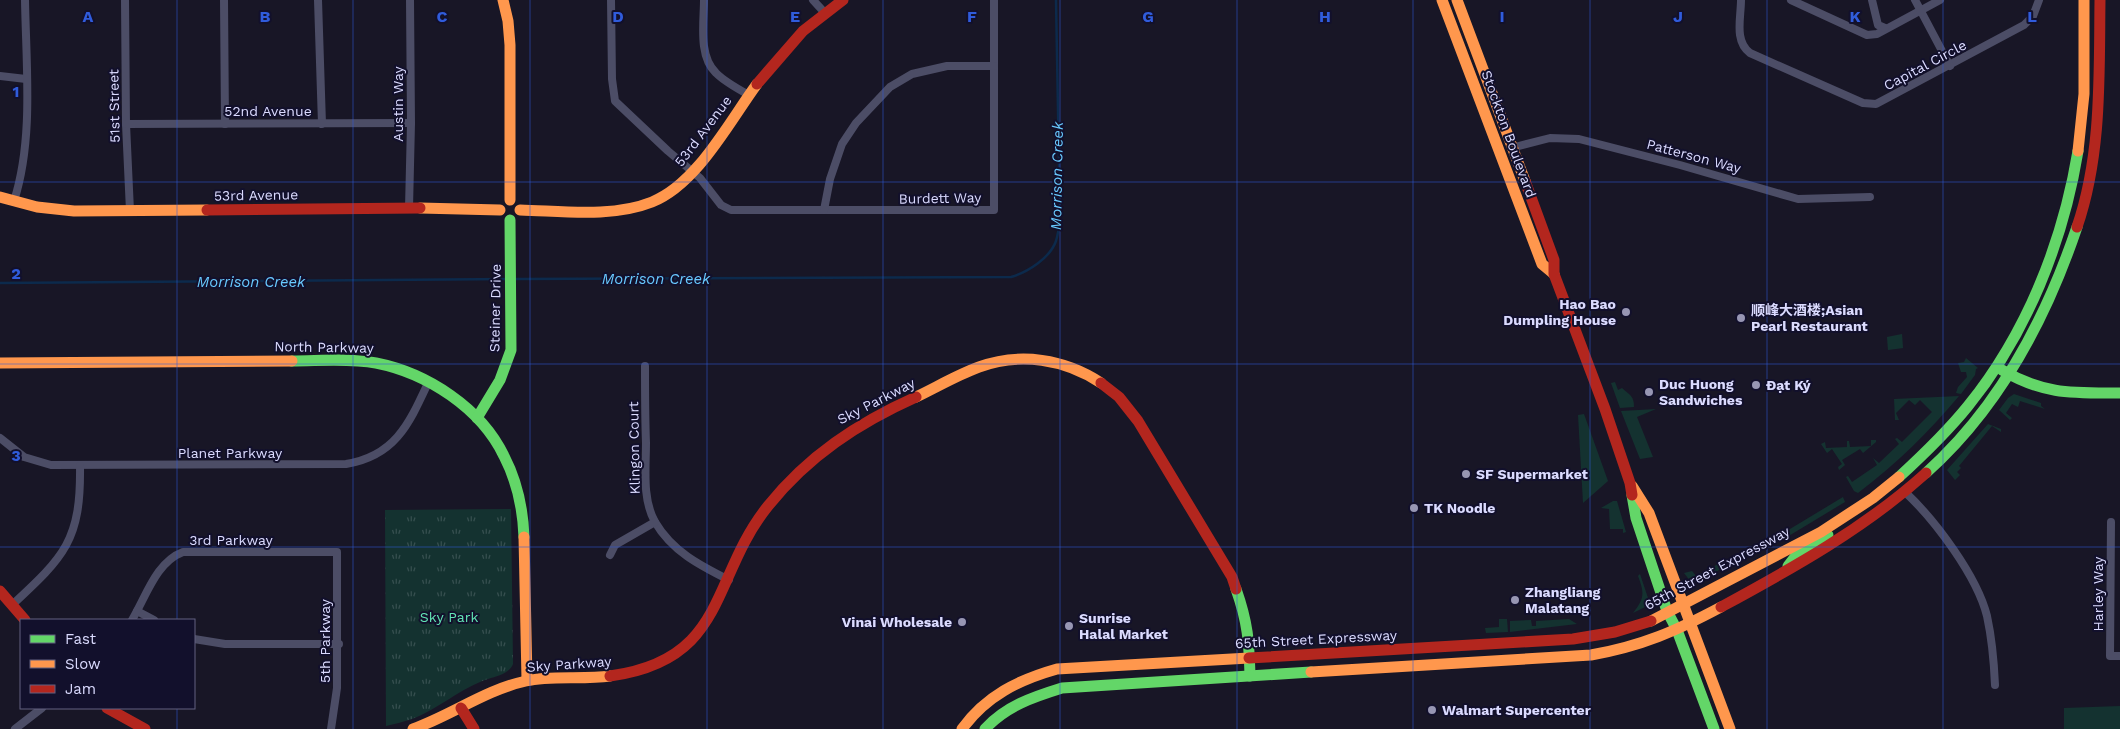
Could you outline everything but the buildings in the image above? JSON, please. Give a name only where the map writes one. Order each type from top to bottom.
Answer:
[{"type":"main road","points":[[503,0],[508,21],[510,45],[510,200]]},
{"type":"main road","name":"53rd Avenue","points":[[520,210],[613,209],[633,207],[661,198],[693,172],[778,58],[824,12],[843,0]]},
{"type":"main road","name":"Stockton Boulevard","points":[[1442,0],[1542,264],[1554,274]]},
{"type":"main road","name":"Stockton Boulevard","points":[[1457,0],[1554,260],[1554,274],[1606,409],[1630,482],[1636,518],[1667,612],[1677,630],[1714,729]]},
{"type":"main road","name":"65th Street Expressway","points":[[962,729],[977,710],[993,696],[1009,686],[1036,674],[1057,669],[1573,639],[1629,628],[1658,618],[1684,605],[1821,531],[1860,506],[1896,480],[1938,440],[1964,410],[2014,338],[2035,297],[2066,212],[2082,124],[2084,96],[2084,0]]},
{"type":"main road","points":[[985,729],[1007,710],[1031,696],[1062,688],[1607,652],[1645,643],[1677,630],[1784,572],[1860,526],[1905,492],[1955,443],[2008,374],[2037,325],[2059,279],[2078,224],[2090,177],[2099,102],[2100,0]]},
{"type":"main road","points":[[1475,85],[1485,91],[1502,140],[1511,148]]},
{"type":"main road","name":"53rd Avenue","points":[[0,197],[37,207],[62,210],[409,208],[500,210]]},
{"type":"main road","points":[[510,200],[519,205],[520,210],[517,217],[510,220],[502,215],[500,210],[505,202],[510,200]]},
{"type":"main road","name":"Steiner Drive","points":[[476,418],[502,379],[510,357],[512,338],[510,220]]},
{"type":"main road","name":"Sky Parkway","points":[[413,729],[461,708],[490,692],[527,680],[610,677],[630,673],[667,658],[684,647],[713,614],[744,543],[767,507],[797,473],[829,444],[886,410],[979,367],[1005,360],[1023,358],[1050,361],[1084,373],[1104,384],[1120,399],[1138,421],[1232,577],[1246,617],[1249,636],[1250,676]]},
{"type":"main road","name":"North Parkway","points":[[0,363],[360,361],[387,364],[404,369],[428,383],[459,402],[489,431],[508,462],[515,478],[523,513],[527,680]]},
{"type":"main road","points":[[1995,366],[2025,384],[2042,390],[2120,393]]},
{"type":"main road","points":[[1905,492],[1904,482],[1931,454],[1938,440]]},
{"type":"main road","name":"Stockton Boulevard","points":[[1630,482],[1649,512],[1730,729]]},
{"type":"main road","points":[[1784,572],[1798,553],[1847,524],[1854,518],[1860,506]]},
{"type":"main road","points":[[0,591],[24,619]]},
{"type":"main road","points":[[1480,661],[1480,652],[1486,650],[1526,648],[1544,641]]},
{"type":"main road","points":[[1406,666],[1423,656],[1463,653],[1467,646]]},
{"type":"main road","points":[[461,708],[474,729]]},
{"type":"main road","points":[[109,709],[145,729]]},
{"type":"street","points":[[14,201],[25,153],[25,0]]},
{"type":"street","name":"51st Street","points":[[125,0],[126,124],[130,211]]},
{"type":"street","points":[[224,0],[225,124]]},
{"type":"street","points":[[318,0],[322,124]]},
{"type":"street","name":"Austin Way","points":[[409,208],[411,123],[410,0]]},
{"type":"street","name":"Burdett Way","points":[[611,0],[612,90],[615,101],[693,172],[721,205],[731,210],[994,210],[994,0]]},
{"type":"street","points":[[704,0],[705,47],[710,64],[715,72],[749,96]]},
{"type":"street","points":[[813,0],[824,12]]},
{"type":"street","name":"Capital Circle","points":[[1742,0],[1740,38],[1742,47],[1750,53],[1862,103],[1876,104],[2024,25],[2033,16],[2039,0]]},
{"type":"street","points":[[1791,0],[1866,35],[1877,34],[1940,0]]},
{"type":"street","points":[[1872,0],[1878,25],[1885,28]]},
{"type":"street","points":[[1915,0],[1950,66]]},
{"type":"street","points":[[824,210],[830,179],[842,144],[856,123],[890,87],[912,74],[947,66],[994,66]]},
{"type":"street","points":[[0,76],[26,79]]},
{"type":"street","name":"52nd Avenue","points":[[126,124],[411,123]]},
{"type":"street","name":"Patterson Way","points":[[1511,148],[1550,138],[1579,139],[1680,164],[1798,199],[1870,197]]},
{"type":"street","name":"Klingon Court","points":[[645,366],[646,493],[655,522],[683,555],[700,566],[729,580]]},
{"type":"street","name":"Planet Parkway","points":[[0,438],[16,452],[32,461],[51,465],[327,465],[354,463],[379,453],[399,436],[410,422],[428,383]]},
{"type":"street","points":[[12,605],[53,566],[70,540],[79,511],[80,466]]},
{"type":"street","points":[[1905,492],[1914,500],[1956,553],[1977,590],[1986,615],[1993,652],[1995,685]]},
{"type":"street","points":[[610,556],[615,545],[655,522]]},
{"type":"street","name":"Harley Way","points":[[2111,522],[2110,656],[2120,656]]},
{"type":"street","name":"3rd Parkway","points":[[133,619],[164,564],[172,556],[183,552],[337,552]]},
{"type":"street","name":"5th Parkway","points":[[331,729],[337,697],[339,644],[337,552]]},
{"type":"street","points":[[138,611],[152,619]]},
{"type":"street","points":[[195,638],[225,644],[339,644]]},
{"type":"street","points":[[16,729],[41,709]]},
{"type":"green space","points":[[1902,334],[1903,348],[1888,350],[1887,337]]},
{"type":"green space","points":[[1966,358],[1978,368],[1961,394],[1956,393],[1958,387],[1967,377],[1966,372],[1961,372],[1958,363],[1964,362]]},
{"type":"green space","points":[[1615,382],[1618,390],[1622,388],[1631,396],[1634,407],[1620,408],[1611,383]]},
{"type":"green space","points":[[2014,394],[2041,403],[2041,406],[2045,409],[2020,401],[2018,407],[2012,404],[2006,413],[2012,418],[2010,420],[1999,410],[2008,398]]},
{"type":"green space","points":[[1959,396],[1936,423],[1899,459],[1858,493],[1854,491],[1846,477],[1848,476],[1852,482],[1877,465],[1873,458],[1879,463],[1899,444],[1895,439],[1897,438],[1902,442],[1932,412],[1920,400],[1915,405],[1909,400],[1896,413],[1899,420],[1895,420],[1894,399]]},
{"type":"green space","points":[[1656,409],[1637,417],[1653,457],[1640,459],[1621,411]]},
{"type":"green space","points":[[1584,414],[1608,481],[1583,503],[1578,415]]},
{"type":"green space","points":[[1988,424],[2001,429],[2001,432],[1992,426],[1959,466],[1961,468],[1957,472],[1960,475],[1955,480],[1947,470]]},
{"type":"green space","points":[[1871,440],[1876,440],[1876,442],[1863,453],[1860,449],[1842,460],[1845,465],[1839,470],[1838,467],[1842,464],[1832,449],[1827,453],[1821,444],[1825,442],[1826,448],[1847,447],[1847,441],[1849,441],[1850,447],[1871,446]]},
{"type":"green space","points":[[1843,497],[1845,502],[1787,537],[1785,532]]},
{"type":"green space","points":[[1613,501],[1617,501],[1626,532],[1623,533],[1623,529],[1610,529],[1609,509],[1601,508]]},
{"type":"green space","name":"Sky Park","points":[[511,509],[513,664],[509,670],[502,674],[468,688],[422,715],[386,726],[385,510]]},
{"type":"green space","points":[[1782,532],[1785,538],[1736,561],[1734,555],[1756,548]]},
{"type":"green space","points":[[1720,563],[1723,568],[1697,582],[1691,582],[1684,573],[1692,571],[1696,576]]},
{"type":"green space","points":[[1640,574],[1649,601],[1645,607],[1633,613],[1642,596],[1642,587],[1638,576]]},
{"type":"green space","points":[[1499,619],[1507,619],[1508,632],[1486,633],[1485,628],[1499,627]]},
{"type":"green space","points":[[1569,619],[1577,624],[1510,632],[1510,621],[1531,620],[1532,626],[1536,626],[1536,621]]},
{"type":"green space","points":[[2120,706],[2120,729],[2064,729],[2064,708]]},
{"type":"waterway","name":"Morrison Creek","points":[[516,279],[1011,277],[1024,272],[1038,264],[1049,253],[1057,238],[1060,221],[1056,0]]},
{"type":"waterway","name":"Morrison Creek","points":[[0,283],[508,279]]},
{"type":"traffic: fast","points":[[1899,477],[1960,416],[1989,378],[2008,348],[2040,285],[2052,252],[2063,219],[2078,151]]},
{"type":"traffic: fast","points":[[477,418],[500,380],[511,350],[510,220]]},
{"type":"traffic: fast","points":[[1926,473],[1952,448],[1998,391],[2035,328],[2051,295],[2077,227]]},
{"type":"traffic: fast","points":[[292,361],[345,360],[376,363],[414,375],[450,395],[467,408],[481,423],[494,439],[504,456],[518,496],[524,537]]},
{"type":"traffic: fast","points":[[2002,370],[2032,384],[2059,391],[2120,393]]},
{"type":"traffic: fast","points":[[1632,495],[1636,518],[1667,611],[1677,630],[1714,729]]},
{"type":"traffic: fast","points":[[1788,566],[1798,553],[1828,535]]},
{"type":"traffic: fast","points":[[1236,589],[1247,632],[1250,676]]},
{"type":"traffic: fast","points":[[985,729],[1002,714],[1020,703],[1062,688],[1311,672]]},
{"type":"traffic: slow","points":[[503,0],[508,21],[510,45],[510,200]]},
{"type":"traffic: slow","points":[[1442,0],[1542,264],[1554,274]]},
{"type":"traffic: slow","points":[[1457,0],[1525,181]]},
{"type":"traffic: slow","points":[[2078,151],[2084,94],[2084,0]]},
{"type":"traffic: slow","points":[[520,210],[604,212],[637,207],[652,202],[668,193],[698,167],[757,84]]},
{"type":"traffic: slow","points":[[0,197],[37,207],[74,211],[207,210]]},
{"type":"traffic: slow","points":[[420,208],[500,210]]},
{"type":"traffic: slow","points":[[916,397],[971,370],[995,362],[1010,360],[1042,360],[1057,363],[1073,368],[1101,383]]},
{"type":"traffic: slow","points":[[0,363],[292,361]]},
{"type":"traffic: slow","points":[[1651,621],[1821,532],[1873,498],[1899,477]]},
{"type":"traffic: slow","points":[[1632,486],[1649,513],[1730,729]]},
{"type":"traffic: slow","points":[[524,537],[527,680]]},
{"type":"traffic: slow","points":[[1311,672],[1591,655],[1658,637],[1721,607]]},
{"type":"traffic: slow","points":[[962,729],[971,717],[992,698],[1029,678],[1057,669],[1249,658]]},
{"type":"traffic: slow","points":[[413,729],[511,685],[546,678],[610,676]]},
{"type":"traffic: jam","points":[[757,84],[803,31],[843,0]]},
{"type":"traffic: jam","points":[[2077,227],[2091,171],[2098,115],[2100,0]]},
{"type":"traffic: jam","points":[[1525,181],[1554,260],[1554,274],[1605,409],[1630,483],[1632,495]]},
{"type":"traffic: jam","points":[[207,210],[420,208]]},
{"type":"traffic: jam","points":[[1101,383],[1119,397],[1138,421],[1232,577],[1236,589]]},
{"type":"traffic: jam","points":[[610,676],[648,667],[676,653],[697,634],[724,587],[749,533],[783,488],[835,442],[874,418],[916,397]]},
{"type":"traffic: jam","points":[[1721,607],[1828,546],[1878,512],[1926,473]]},
{"type":"traffic: jam","points":[[0,591],[24,619]]},
{"type":"traffic: jam","points":[[1249,658],[1573,639],[1615,632],[1651,621]]},
{"type":"traffic: jam","points":[[461,708],[474,729]]},
{"type":"traffic: jam","points":[[109,709],[145,729]]},
{"type":"place","name":"Hao Bao Dumpling House","points":[[1626,312]]},
{"type":"place","name":"顺峰大酒楼;Asian Pearl Restaurant","points":[[1741,318]]},
{"type":"place","name":"Đạt Ký","points":[[1756,385]]},
{"type":"place","name":"Duc Huong Sandwiches","points":[[1649,392]]},
{"type":"place","name":"SF Supermarket","points":[[1466,474]]},
{"type":"place","name":"TK Noodle","points":[[1414,508]]},
{"type":"place","name":"Zhangliang Malatang","points":[[1515,600]]},
{"type":"place","name":"Vinai Wholesale","points":[[962,622]]},
{"type":"place","name":"Sunrise Halal Market","points":[[1069,626]]},
{"type":"place","name":"Walmart Supercenter","points":[[1432,710]]}]
